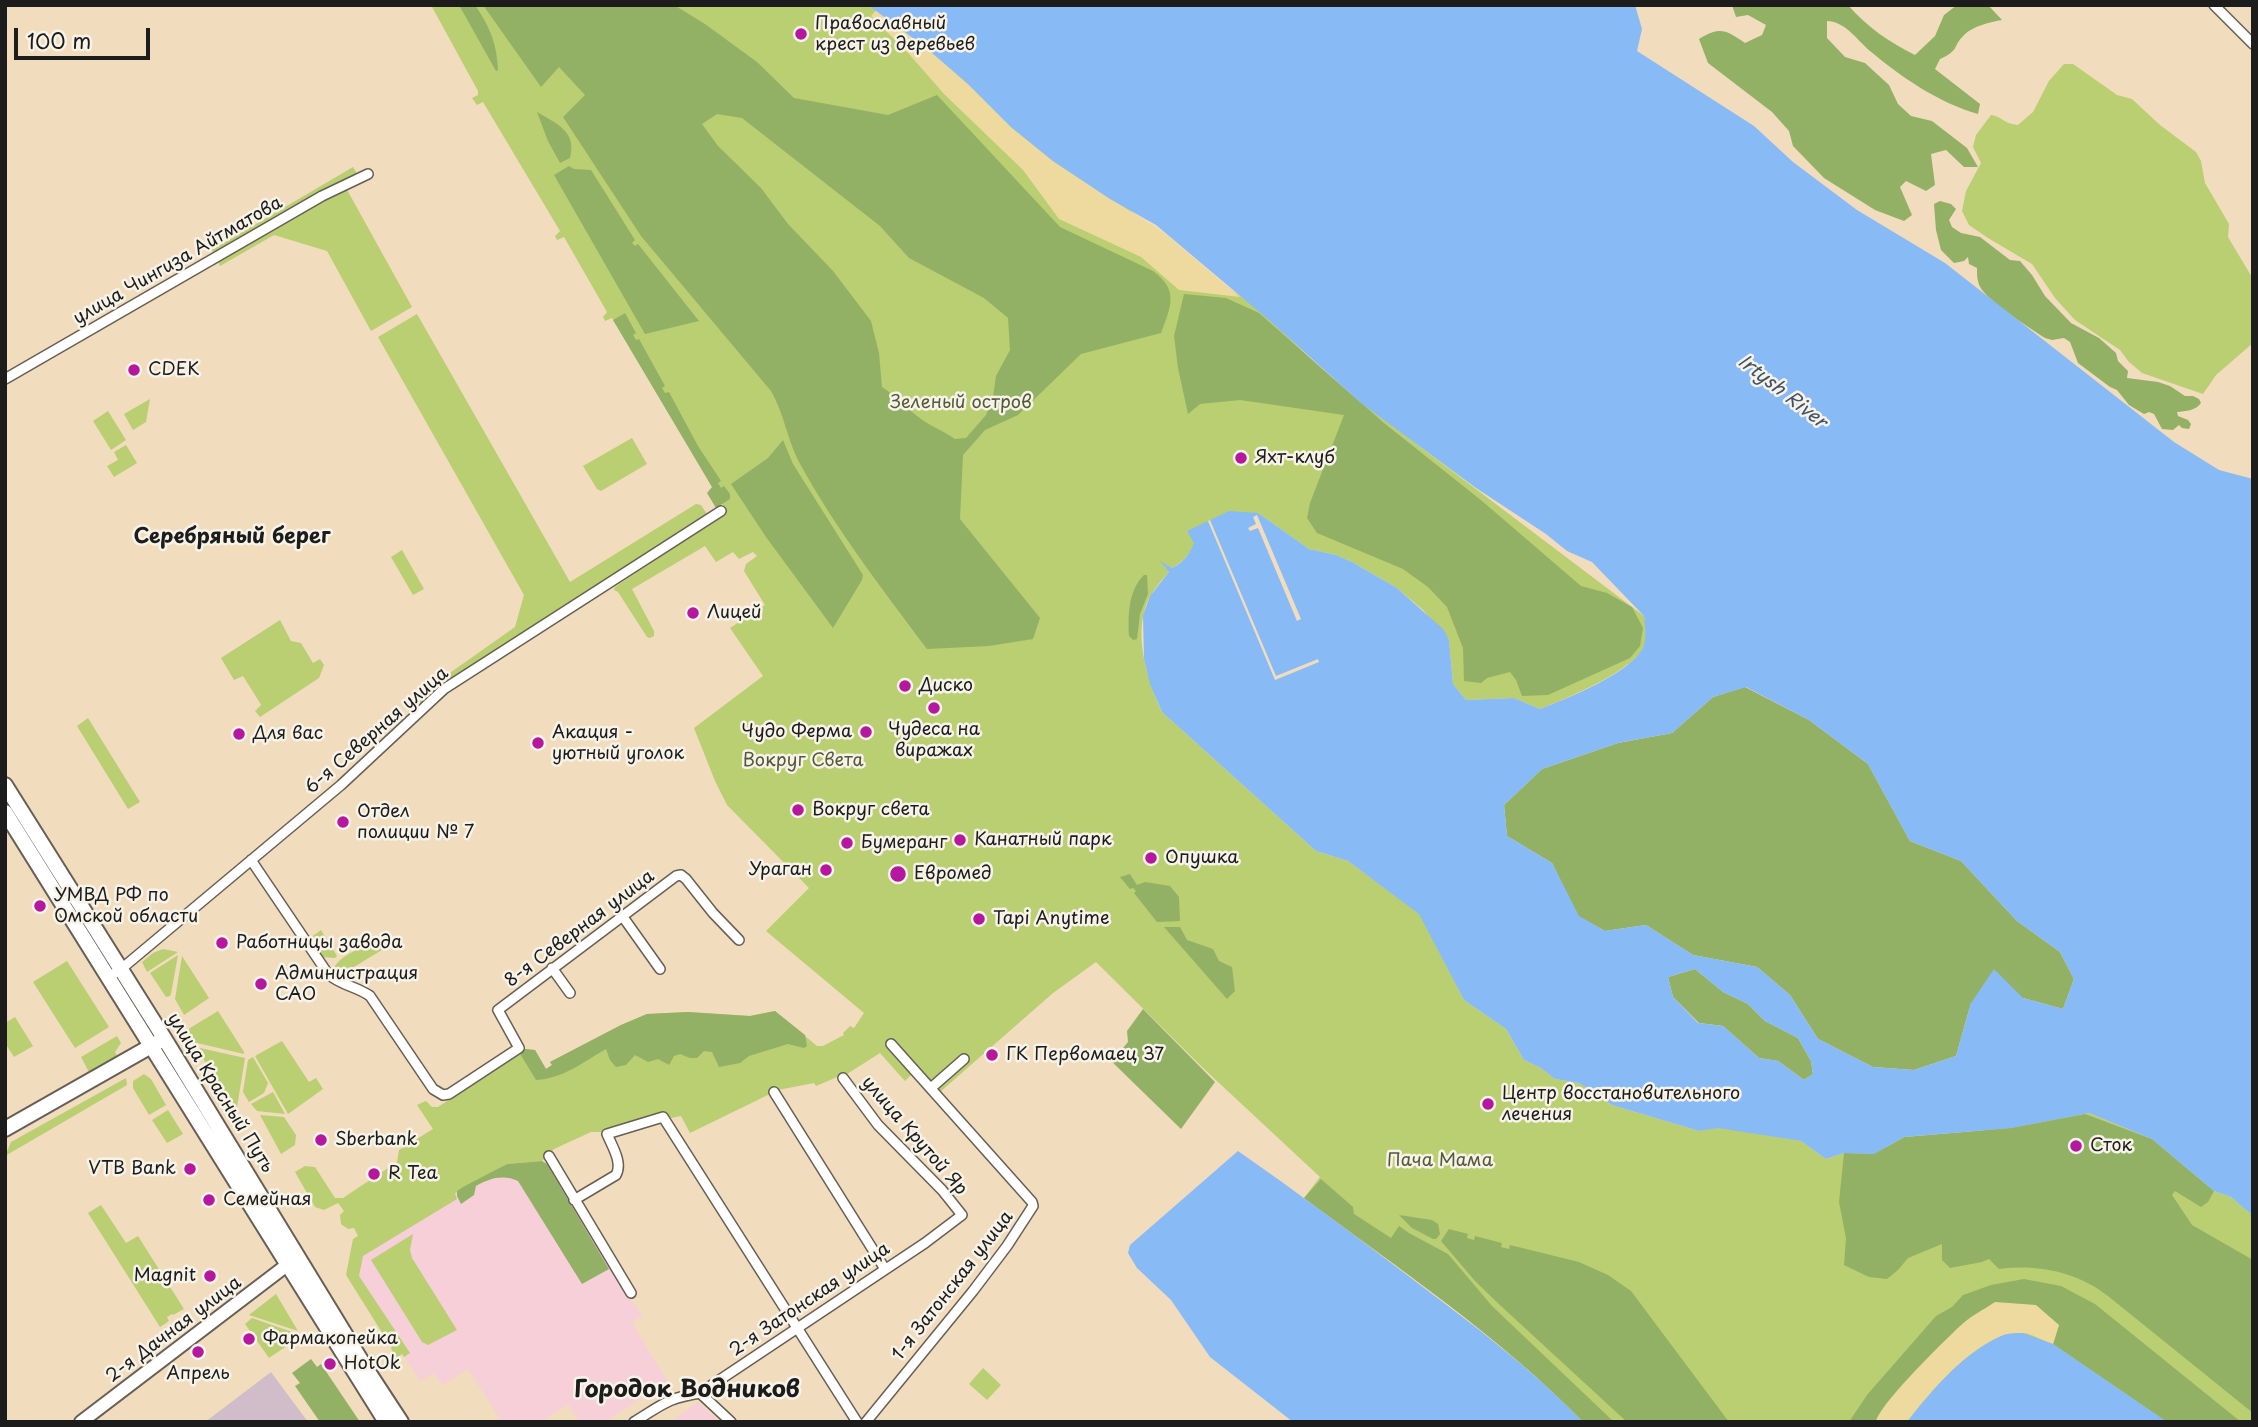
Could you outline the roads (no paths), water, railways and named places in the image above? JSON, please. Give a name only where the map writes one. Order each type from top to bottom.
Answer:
[{"type":"main road","name":"улица Красный Путь","points":[[5,785],[114,974]]},
{"type":"main road","name":"улица Красный Путь","points":[[5,812],[114,974],[401,1422]]},
{"type":"main road","name":"улица Красный Путь","points":[[158,1042],[287,1265],[386,1422]]},
{"type":"main road","points":[[5,1129],[158,1042]]},
{"type":"street","points":[[2214,5],[2253,44]]},
{"type":"street","name":"улица Чингиза Айтматова","points":[[5,379],[310,202],[368,174]]},
{"type":"street","name":"6-я Северная улица","points":[[114,974],[341,785],[444,689],[721,511]]},
{"type":"street","name":"8-я Северная улица","points":[[251,860],[328,974],[344,985],[362,990],[370,996],[433,1089],[443,1094],[449,1094],[519,1048],[498,1010],[676,876],[681,875],[740,940]]},
{"type":"street","points":[[623,917],[660,970]]},
{"type":"street","points":[[552,968],[570,993]]},
{"type":"street","name":"1-я Затонская улица","points":[[866,1422],[973,1291],[1033,1206],[998,1162],[891,1044]]},
{"type":"street","points":[[931,1088],[964,1059]]},
{"type":"street","name":"улица Крутой Яр","points":[[843,1078],[878,1125],[942,1190],[962,1215]]},
{"type":"street","points":[[774,1092],[885,1269]]},
{"type":"street","points":[[574,1200],[619,1171],[620,1165],[607,1134],[663,1117],[857,1422]]},
{"type":"street","points":[[549,1156],[631,1293]]},
{"type":"street","name":"2-я Затонская улица","points":[[634,1422],[667,1400],[700,1393],[925,1243],[962,1215]]},
{"type":"street","name":"2-я Дачная улица","points":[[81,1422],[287,1265]]},
{"type":"street","points":[[700,1393],[731,1422]]},
{"type":"water","name":"Irtysh River","points":[[868,5],[1635,5],[1642,29],[1637,51],[1754,126],[1793,162],[1857,210],[1945,263],[2174,442],[2219,470],[2253,479],[2253,1216],[2231,1197],[2214,1191],[2152,1139],[2089,1113],[2011,1128],[1904,1137],[1874,1154],[1844,1153],[1826,1159],[1801,1141],[1718,1128],[1699,1131],[1612,1105],[1579,1083],[1555,1079],[1524,1060],[1506,1029],[1464,1000],[1419,914],[1348,861],[1316,851],[1162,712],[1150,684],[1144,659],[1143,615],[1150,596],[1169,572],[1160,561],[1172,568],[1180,564],[1194,543],[1187,531],[1229,511],[1258,513],[1309,549],[1352,562],[1397,588],[1444,630],[1449,640],[1453,684],[1466,700],[1514,698],[1540,709],[1581,692],[1612,676],[1636,658],[1644,645],[1644,616],[1592,562],[1567,551],[1361,403],[1270,321],[1156,225],[1110,199],[1053,161],[1011,127],[968,84],[925,47]],"holes":[[[1746,687],[1809,720],[1868,764],[1910,841],[1961,861],[2017,921],[2060,952],[2074,979],[2063,1009],[2023,998],[1994,969],[1971,1003],[1956,1056],[1914,1070],[1873,1067],[1818,1039],[1790,995],[1757,967],[1693,955],[1646,925],[1605,931],[1579,916],[1552,863],[1507,836],[1504,805],[1542,769],[1618,743],[1672,733],[1713,697]],[[1695,969],[1723,992],[1748,1004],[1765,1021],[1798,1038],[1811,1061],[1813,1074],[1804,1080],[1778,1061],[1759,1058],[1723,1026],[1698,1023],[1673,997],[1668,977]]]},
{"type":"water","points":[[1238,1151],[1478,1329],[1543,1383],[1583,1422],[1293,1422],[1210,1357],[1171,1300],[1137,1268],[1128,1253],[1130,1245]]},
{"type":"water","points":[[2023,1333],[2053,1344],[2167,1422],[1907,1422],[1938,1385],[1974,1352],[2003,1335]]},
{"type":"place","name":"Православный крест из деревьев","points":[[801,34]]},
{"type":"place","name":"CDEK","points":[[134,370]]},
{"type":"place","name":"Яхт-клуб","points":[[1241,458]]},
{"type":"place","name":"Лицей","points":[[693,613]]},
{"type":"place","name":"Диско","points":[[905,686]]},
{"type":"place","name":"Чудеса на виражах","points":[[934,708]]},
{"type":"place","name":"Чудо Ферма","points":[[866,732]]},
{"type":"place","name":"Для вас","points":[[239,734]]},
{"type":"place","name":"Акация - уютный уголок","points":[[538,743]]},
{"type":"place","name":"Вокруг света","points":[[798,810]]},
{"type":"place","name":"Отдел полиции № 7","points":[[343,822]]},
{"type":"place","name":"Канатный парк","points":[[960,840]]},
{"type":"place","name":"Бумеранг","points":[[847,843]]},
{"type":"place","name":"Опушка","points":[[1151,858]]},
{"type":"place","name":"Ураган","points":[[826,870]]},
{"type":"place","name":"Евромед","points":[[898,874]]},
{"type":"place","name":"УМВД РФ по Омской области","points":[[40,906]]},
{"type":"place","name":"Tapi Anytime","points":[[979,919]]},
{"type":"place","name":"Работницы завода","points":[[222,943]]},
{"type":"place","name":"Администрация САО","points":[[261,984]]},
{"type":"place","name":"ГК Первомаец 37","points":[[992,1055]]},
{"type":"place","name":"Центр восстановительного лечения","points":[[1488,1104]]},
{"type":"place","name":"Sberbank","points":[[321,1140]]},
{"type":"place","name":"Сток","points":[[2076,1146]]},
{"type":"place","name":"VTB Bank","points":[[190,1169]]},
{"type":"place","name":"R Tea","points":[[374,1174]]},
{"type":"place","name":"Семейная","points":[[209,1200]]},
{"type":"place","name":"Magnit","points":[[210,1276]]},
{"type":"place","name":"Фармакопейка","points":[[249,1339]]},
{"type":"place","name":"Апрель","points":[[198,1352]]},
{"type":"place","name":"HotOk","points":[[330,1364]]},
{"type":"district","name":"Серебряный берег","points":[[232,537]]},
{"type":"district","name":"Городок Водников","points":[[687,1390]]},
{"type":"park label","name":"Зеленый остров","points":[[961,403]]},
{"type":"park label","name":"Вокруг Света","points":[[803,761]]},
{"type":"park label","name":"Пача Мама","points":[[1440,1161]]}]
